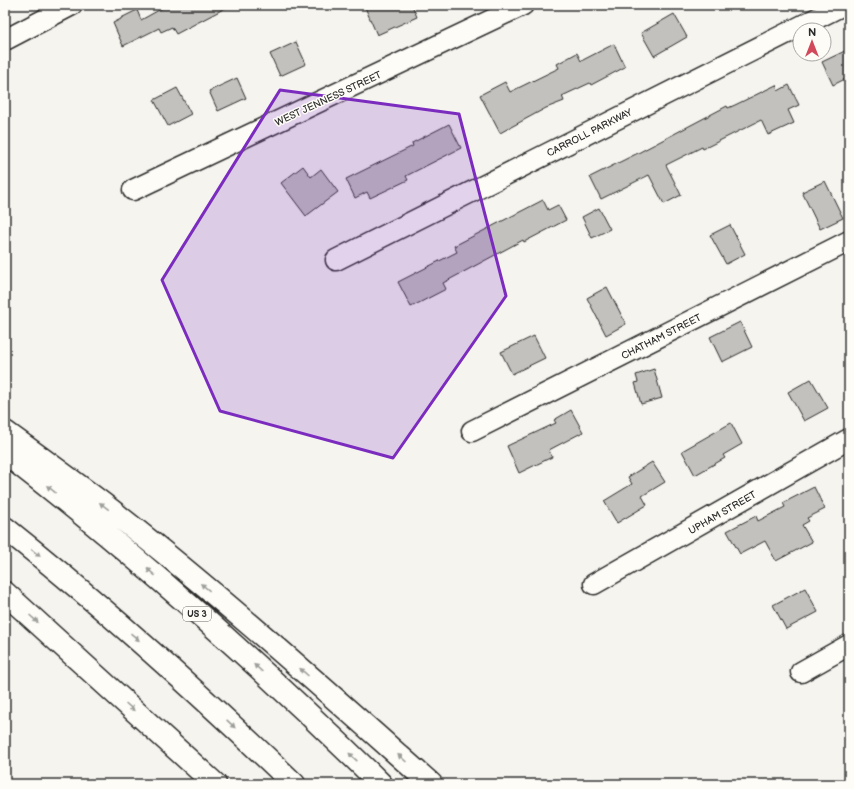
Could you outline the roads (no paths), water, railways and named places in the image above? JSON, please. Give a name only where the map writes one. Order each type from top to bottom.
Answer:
[{"type":"highway","points":[[5,432],[112,512],[226,604],[431,784]]},
{"type":"highway","name":"US 3","points":[[5,453],[103,531],[161,582],[273,681],[381,784]]},
{"type":"highway","points":[[5,528],[88,596],[156,655],[294,784]]},
{"type":"highway","points":[[5,593],[215,784]]},
{"type":"street","points":[[5,40],[72,5]]},
{"type":"street","name":"WEST JENNESS STREET","points":[[133,190],[523,5]]},
{"type":"street","name":"CARROLL PARKWAY","points":[[336,260],[843,5]]},
{"type":"street","name":"CHATHAM STREET","points":[[472,431],[849,241]]},
{"type":"street","name":"UPHAM STREET","points":[[594,584],[849,439]]},
{"type":"street","points":[[801,672],[849,645]]}]
